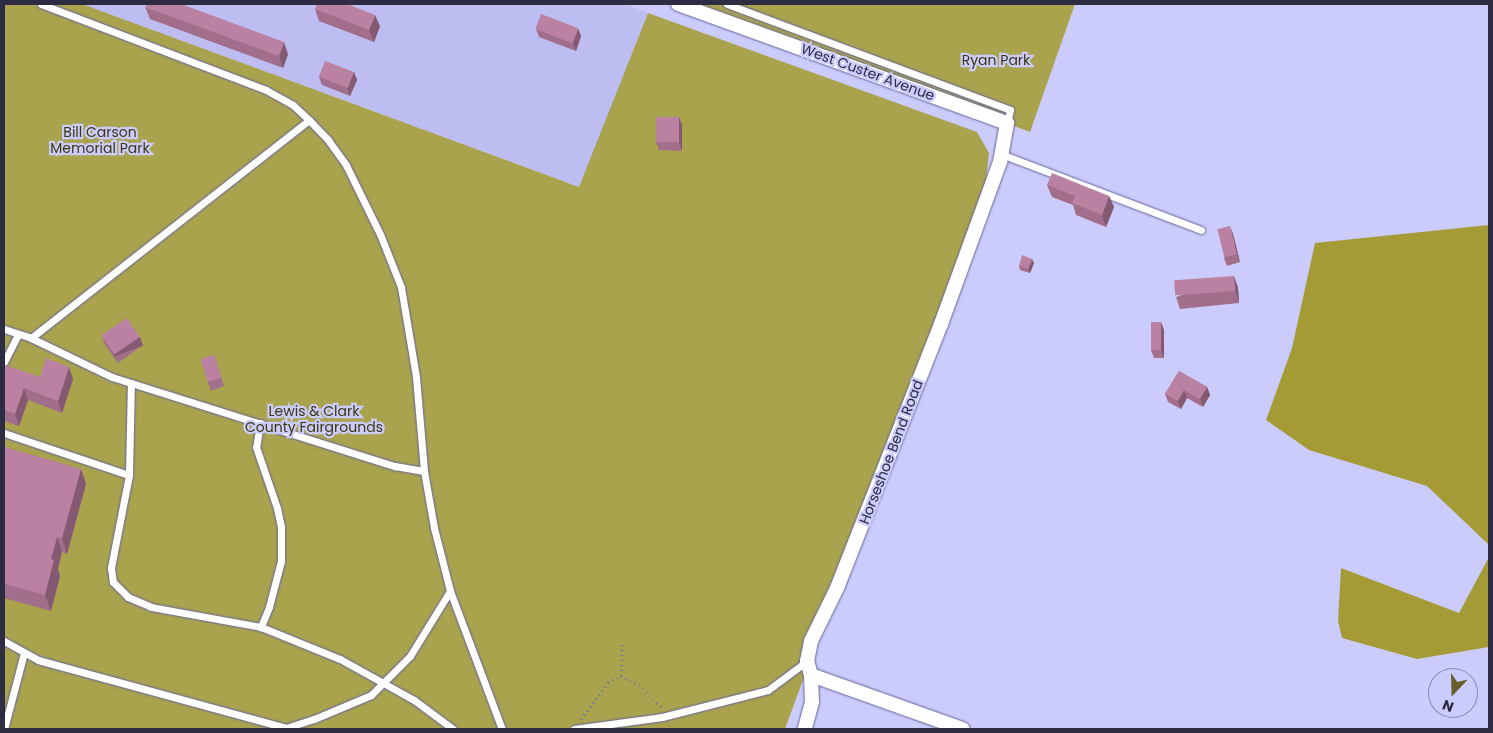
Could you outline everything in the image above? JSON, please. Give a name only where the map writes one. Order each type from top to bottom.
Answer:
[{"type":"street","name":"West Custer Avenue","points":[[678,4],[1007,123]]},
{"type":"street","points":[[1001,154],[1007,123]]},
{"type":"street","name":"Horseshoe Bend Road","points":[[805,729],[812,702],[811,675],[807,660],[811,641],[838,586],[940,324],[1001,154]]},
{"type":"street","points":[[811,675],[962,729]]},
{"type":"lane","points":[[41,4],[266,90],[293,105],[328,140],[346,165],[380,234],[401,287],[416,377],[424,471],[434,528],[450,591],[502,729]]},
{"type":"lane","points":[[727,4],[1010,110],[1007,123]]},
{"type":"lane","points":[[32,338],[309,120]]},
{"type":"lane","points":[[1001,154],[1201,230]]},
{"type":"lane","points":[[4,329],[32,338],[112,377],[396,466],[424,471]]},
{"type":"lane","points":[[4,362],[18,334]]},
{"type":"lane","points":[[131,383],[129,475],[111,568],[113,582],[128,597],[151,608],[262,628],[340,659],[385,683],[453,729]]},
{"type":"lane","points":[[260,424],[256,448],[277,508],[281,527],[281,560],[270,607],[262,628]]},
{"type":"lane","points":[[4,434],[129,475]]},
{"type":"lane","points":[[4,641],[38,660],[288,728],[371,695],[385,683],[422,638],[450,591]]},
{"type":"lane","points":[[4,729],[24,652]]},
{"type":"lane","points":[[574,729],[670,715],[768,690],[807,660]]},
{"type":"path","points":[[621,676],[622,641]]},
{"type":"path","points":[[621,676],[638,686],[670,715]]},
{"type":"path","points":[[578,722],[608,682],[621,676]]},
{"type":"shaded area","points":[[82,4],[625,4],[648,13],[580,187]]},
{"type":"shaded area","points":[[1489,225],[1489,545],[1427,486],[1309,450],[1266,420],[1292,348],[1315,243]]},
{"type":"shaded area","points":[[1489,557],[1489,647],[1417,659],[1342,638],[1338,621],[1341,568],[1459,613]]},
{"type":"green space","name":"Lewis & Clark County Fairgrounds","points":[[4,4],[82,4],[579,187],[648,13],[977,132],[989,153],[986,181],[785,729],[4,729]]},
{"type":"green space","name":"Ryan Park","points":[[694,4],[1075,4],[1030,132]]},
{"type":"building","points":[[147,4],[181,4],[284,42],[279,56],[145,7]]},
{"type":"building","points":[[317,4],[347,4],[375,15],[369,30],[315,9]]},
{"type":"building","points":[[541,14],[578,28],[573,43],[535,29]]},
{"type":"building","points":[[325,61],[354,72],[348,88],[319,77]]},
{"type":"building","points":[[656,117],[679,117],[679,142],[656,142]]},
{"type":"building","points":[[1052,173],[1109,196],[1102,215],[1072,203],[1075,196],[1047,185]]},
{"type":"building","points":[[1230,226],[1237,254],[1224,257],[1217,229]]},
{"type":"building","points":[[1022,255],[1032,259],[1028,269],[1019,266]]},
{"type":"building","points":[[1234,276],[1235,291],[1175,295],[1174,280]]},
{"type":"building","points":[[127,318],[140,337],[114,354],[101,335]]},
{"type":"building","points":[[1151,322],[1161,322],[1161,350],[1151,350]]},
{"type":"building","points":[[214,355],[221,378],[208,382],[201,359]]},
{"type":"building","points":[[46,358],[69,367],[58,401],[24,388],[15,414],[4,410],[5,365],[40,377]]},
{"type":"building","points":[[1179,371],[1207,387],[1200,399],[1184,390],[1178,401],[1165,394]]},
{"type":"building","points":[[4,447],[81,469],[62,538],[57,537],[51,559],[54,560],[45,595],[4,584]]},
{"type":"park label","name":"Bill Carson Memorial Park","points":[[100,140]]}]
